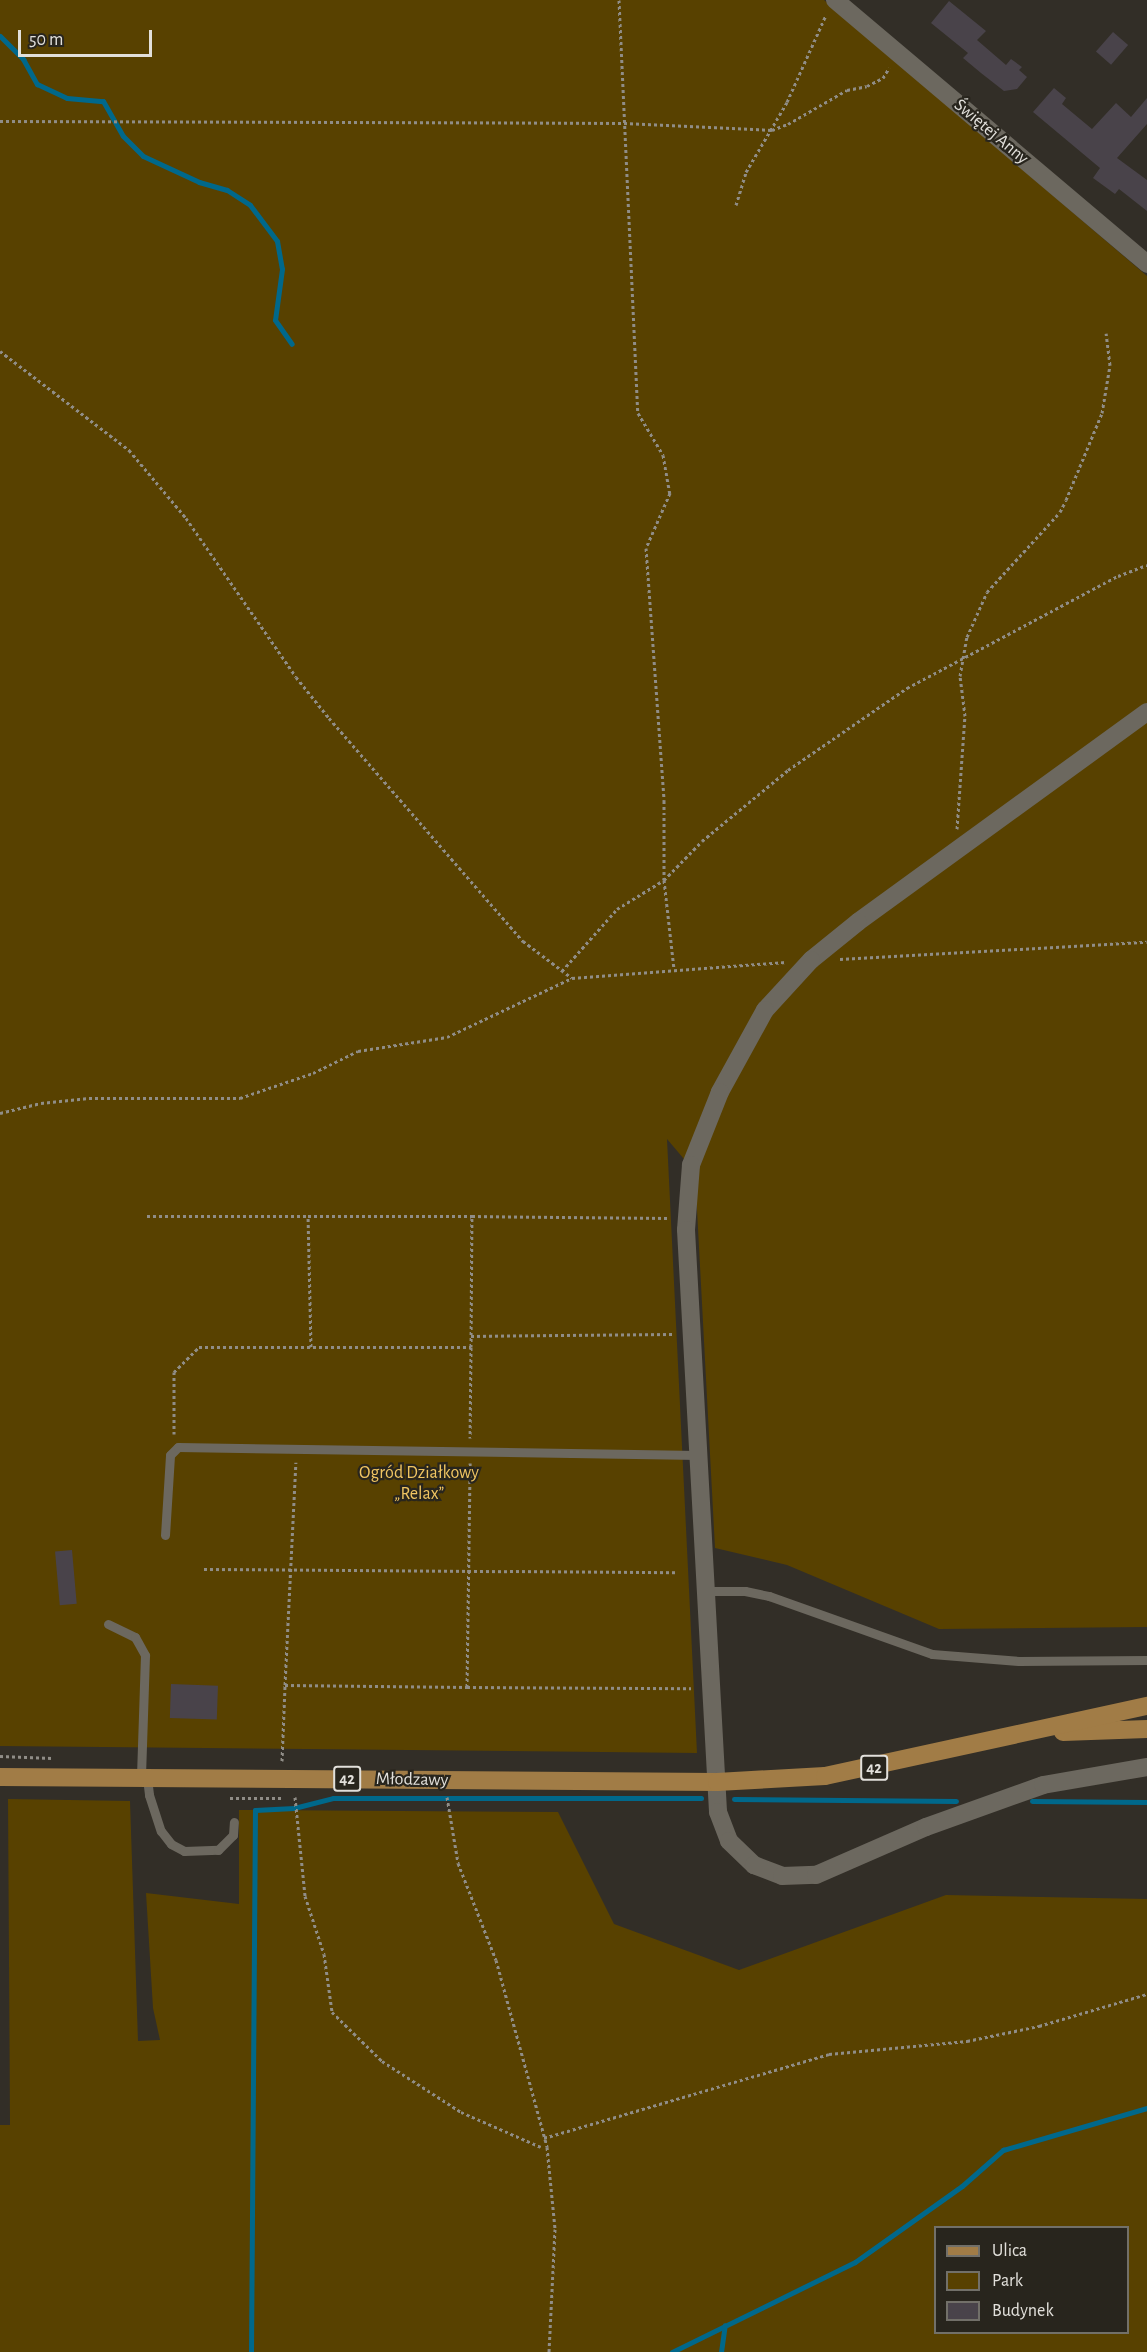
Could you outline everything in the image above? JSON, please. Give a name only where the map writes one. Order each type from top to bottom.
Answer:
[{"type":"main road","name":"42","points":[[717,1782],[858,1772],[1147,1706]]},
{"type":"main road","name":"42","points":[[1028,1734],[1147,1729]]},
{"type":"main road","name":"Młodzawy","points":[[0,1777],[717,1782]]},
{"type":"street","name":"Świętej Anny","points":[[835,0],[1147,264]]},
{"type":"street","points":[[1147,712],[965,843],[811,960],[765,1010],[720,1092],[691,1165],[687,1230],[717,1782],[721,1826],[729,1841],[754,1865],[782,1876],[816,1875],[926,1827],[1043,1785],[1147,1767]]},
{"type":"lane","points":[[165,1535],[170,1455],[174,1448],[698,1455]]},
{"type":"lane","points":[[705,1591],[745,1591],[769,1596],[932,1654],[1018,1661],[1147,1660]]},
{"type":"lane","points":[[108,1623],[135,1637],[145,1655],[144,1777],[161,1831],[171,1844],[184,1851],[218,1850],[232,1835],[234,1822]]},
{"type":"path","points":[[619,0],[638,413],[663,455],[670,493],[646,548],[664,800],[664,880],[674,969]]},
{"type":"path","points":[[736,205],[746,172],[787,102],[814,34],[835,0]]},
{"type":"path","points":[[0,121],[624,123],[772,130],[847,90],[867,86],[883,78],[899,54]]},
{"type":"path","points":[[965,843],[955,820],[965,716],[960,676],[962,660],[972,624],[987,592],[1066,500],[1102,413],[1110,365],[1106,333]]},
{"type":"path","points":[[0,351],[129,450],[186,518],[290,668],[329,718],[515,932],[572,978]]},
{"type":"path","points":[[562,971],[617,909],[664,880],[702,841],[788,770],[907,688],[1118,576],[1147,565]]},
{"type":"path","points":[[0,1113],[41,1103],[89,1098],[240,1098],[313,1073],[358,1051],[447,1037],[572,978],[811,960],[1147,942]]},
{"type":"path","points":[[147,1216],[671,1218]]},
{"type":"path","points":[[308,1216],[310,1347]]},
{"type":"path","points":[[467,1687],[472,1216]]},
{"type":"path","points":[[471,1336],[673,1334]]},
{"type":"path","points":[[174,1448],[174,1372],[198,1347],[471,1347]]},
{"type":"path","points":[[281,1778],[297,1449]]},
{"type":"path","points":[[204,1569],[678,1572]]},
{"type":"path","points":[[285,1685],[691,1688]]},
{"type":"path","points":[[444,1780],[458,1863],[496,1960],[544,2138],[555,2229],[549,2352]]},
{"type":"path","points":[[280,1799],[297,1797],[305,1896],[324,1954],[332,2012],[382,2061],[461,2112],[541,2147]]},
{"type":"path","points":[[544,2138],[829,2054],[967,2041],[1039,2026],[1147,1994]]},
{"type":"green space","name":"Ogród Działkowy „Relax”","points":[[0,0],[824,0],[1147,276],[1147,1627],[939,1629],[787,1565],[715,1548],[695,1172],[667,1139],[697,1753],[0,1746]]},
{"type":"green space","points":[[8,1799],[130,1801],[138,2041],[160,2040],[153,2008],[146,1893],[239,1904],[239,1810],[558,1812],[614,1924],[739,1970],[946,1895],[1147,1899],[1147,2352],[0,2352],[0,2125],[10,2125]]},
{"type":"building","points":[[949,1],[986,31],[977,40],[1006,65],[1011,59],[1022,67],[1019,70],[1027,77],[1017,89],[1004,91],[963,58],[968,53],[931,23]]},
{"type":"building","points":[[1113,32],[1128,45],[1111,65],[1096,52]]},
{"type":"building","points":[[1054,88],[1066,98],[1062,104],[1092,129],[1116,103],[1131,117],[1147,98],[1147,124],[1117,158],[1147,180],[1147,211],[1119,189],[1115,194],[1093,178],[1100,168],[1033,112]]},
{"type":"building","points":[[72,1550],[77,1604],[60,1605],[55,1551]]},
{"type":"building","points":[[171,1684],[218,1686],[217,1720],[170,1718]]},
{"type":"waterway","points":[[0,36],[23,59],[37,84],[67,98],[103,101],[123,136],[143,156],[199,182],[227,190],[250,205],[277,241],[282,269],[275,320],[292,344]]},
{"type":"waterway","points":[[251,2352],[255,1810],[294,1808],[333,1798],[701,1798]]},
{"type":"waterway","points":[[734,1799],[956,1801]]},
{"type":"waterway","points":[[1032,1801],[1147,1802]]},
{"type":"waterway","points":[[672,2352],[855,2262],[962,2186],[1003,2150],[1147,2108]]},
{"type":"waterway","points":[[721,2352],[725,2325]]}]
